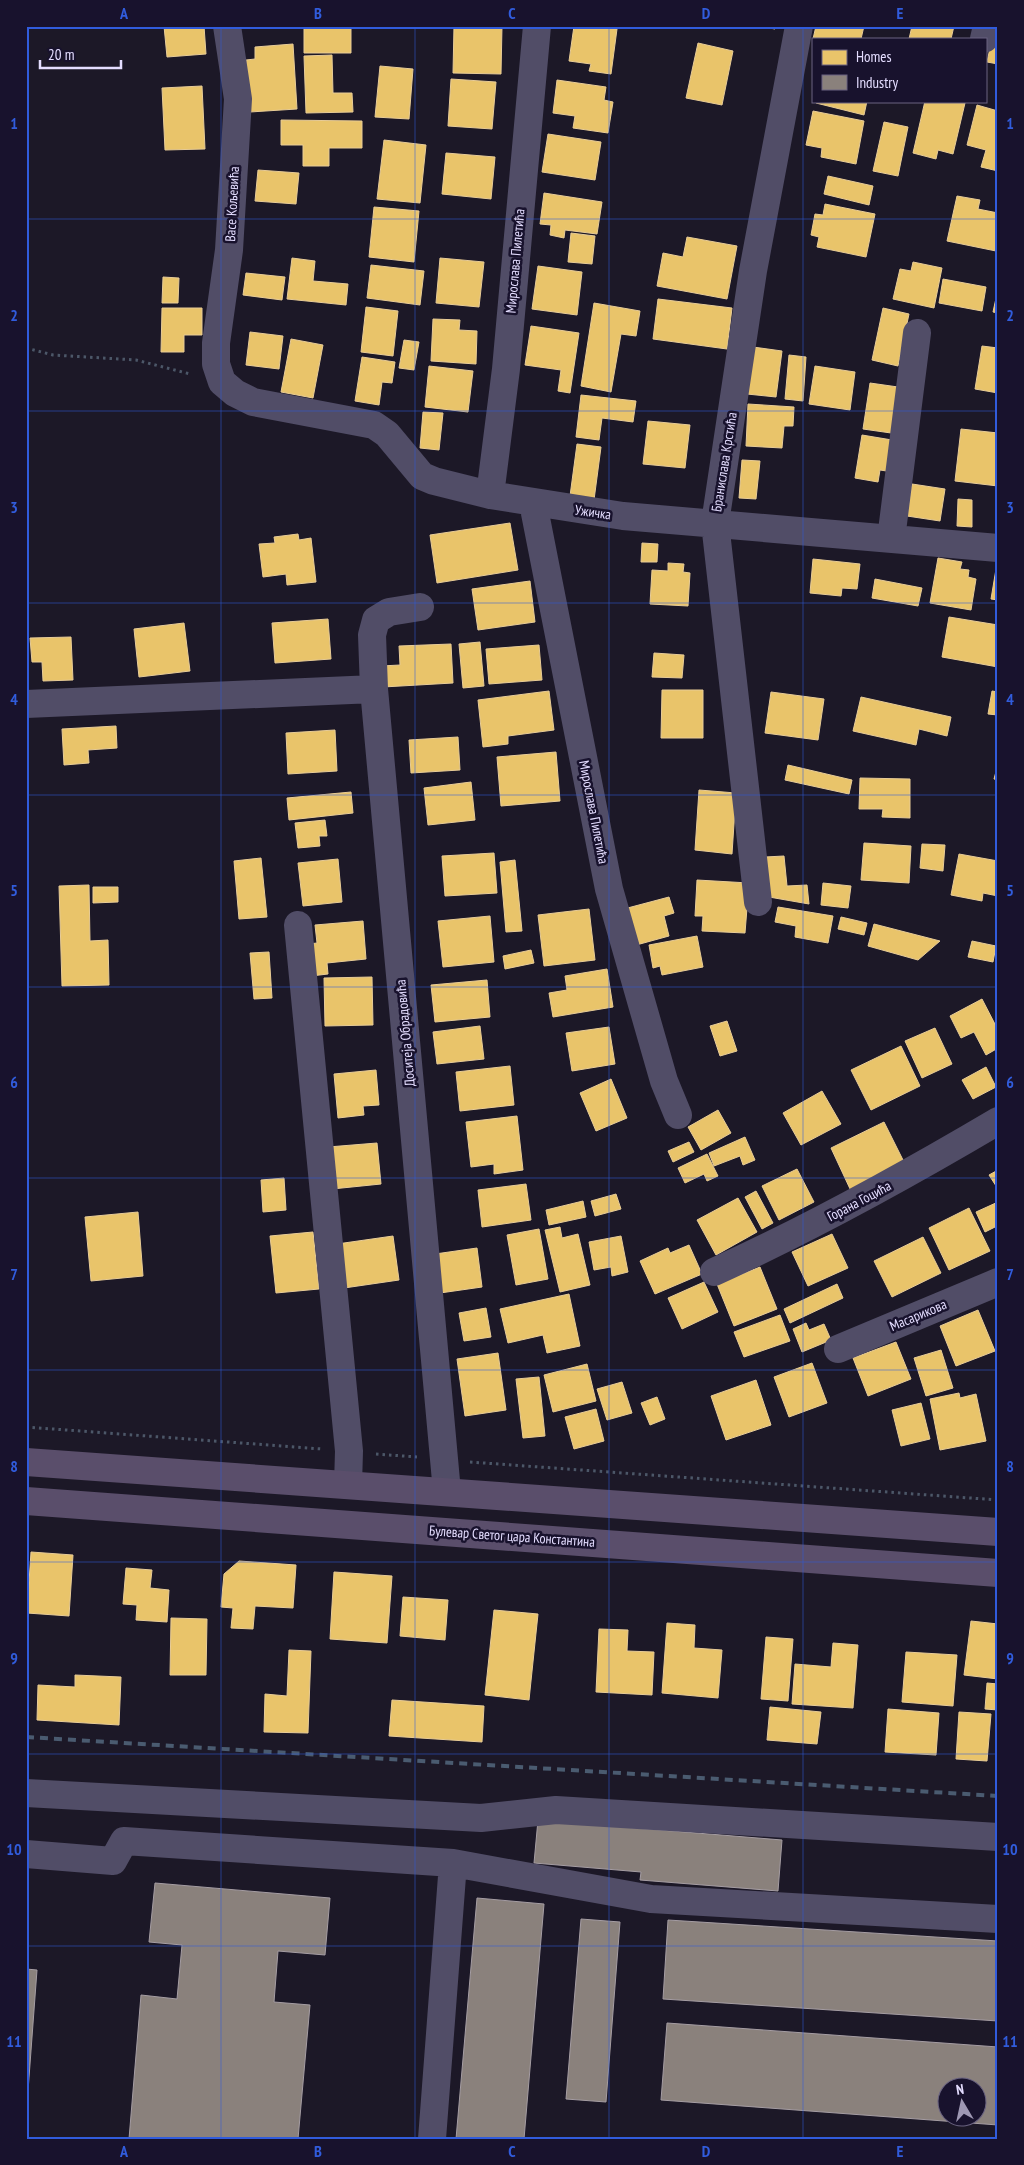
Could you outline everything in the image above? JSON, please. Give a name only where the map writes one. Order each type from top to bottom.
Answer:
[{"type":"main road","points":[[26,1462],[998,1532]]},
{"type":"main road","name":"Булевар Светог цара Константина","points":[[26,1501],[998,1573]]},
{"type":"street","name":"Васе Кољевића","points":[[222,382],[216,364],[216,343],[229,250],[238,99],[227,26]]},
{"type":"street","name":"Мирослава Пилетића","points":[[490,495],[506,369],[536,26]]},
{"type":"street","name":"Бранислава Крстића","points":[[758,902],[715,523],[753,271],[799,26]]},
{"type":"street","points":[[891,539],[918,334]]},
{"type":"street","name":"Ужичка","points":[[222,382],[235,393],[253,402],[374,424],[387,434],[422,476],[434,481],[490,495],[622,516],[998,548]]},
{"type":"street","name":"Мирослава Пилетића","points":[[534,503],[609,889],[664,1082],[678,1115]]},
{"type":"street","name":"Доситеја Обрадовића","points":[[420,607],[389,612],[376,620],[372,635],[374,689],[447,1492]]},
{"type":"street","points":[[26,704],[374,689]]},
{"type":"street","points":[[298,925],[349,1451],[348,1485]]},
{"type":"street","name":"Горана Гоцића","points":[[714,1272],[779,1243],[891,1184],[998,1121]]},
{"type":"street","name":"Масарикова","points":[[838,1348],[998,1282]]},
{"type":"street","points":[[26,1793],[481,1818],[556,1810],[998,1837]]},
{"type":"street","points":[[26,1854],[113,1860],[124,1841],[454,1863],[651,1899],[998,1919]]},
{"type":"street","points":[[432,2139],[454,1863]]},
{"type":"path","points":[[26,348],[53,355],[136,360],[222,382]]},
{"type":"path","points":[[26,1427],[444,1460],[998,1500]]},
{"type":"building: Homes","points":[[164,26],[204,26],[206,54],[167,57]]},
{"type":"building: Homes","points":[[304,26],[351,26],[351,53],[304,53]]},
{"type":"building: Homes","points":[[454,26],[502,26],[501,74],[453,73]]},
{"type":"building: Homes","points":[[574,26],[617,29],[611,74],[589,71],[591,64],[569,61]]},
{"type":"building: Homes","points":[[758,26],[776,26],[775,29]]},
{"type":"building: Homes","points":[[816,26],[864,26],[861,38],[813,38]]},
{"type":"building: Homes","points":[[912,26],[954,26],[951,38],[909,38]]},
{"type":"building: Homes","points":[[992,39],[998,40],[998,64],[987,62]]},
{"type":"building: Homes","points":[[698,43],[733,51],[722,105],[686,98]]},
{"type":"building: Homes","points":[[293,44],[297,109],[250,112],[246,60],[255,59],[255,47]]},
{"type":"building: Homes","points":[[332,55],[333,93],[352,93],[353,112],[306,113],[304,56]]},
{"type":"building: Homes","points":[[380,66],[413,69],[409,119],[375,117]]},
{"type":"building: Homes","points":[[451,79],[496,82],[492,129],[448,126]]},
{"type":"building: Homes","points":[[557,80],[606,87],[604,100],[613,102],[608,133],[573,128],[575,116],[553,113]]},
{"type":"building: Homes","points":[[202,86],[205,149],[165,150],[162,88]]},
{"type":"building: Homes","points":[[816,102],[867,102],[864,115]]},
{"type":"building: Homes","points":[[925,102],[965,103],[953,154],[938,150],[936,159],[913,153]]},
{"type":"building: Homes","points":[[977,105],[998,111],[998,171],[981,167],[986,150],[967,145]]},
{"type":"building: Homes","points":[[813,111],[864,121],[856,164],[821,157],[822,148],[806,145]]},
{"type":"building: Homes","points":[[281,120],[362,121],[362,148],[329,148],[329,166],[303,166],[303,145],[281,145]]},
{"type":"building: Homes","points":[[884,122],[908,127],[898,176],[873,171]]},
{"type":"building: Homes","points":[[548,134],[601,142],[595,180],[542,172]]},
{"type":"building: Homes","points":[[384,140],[426,145],[420,203],[377,199]]},
{"type":"building: Homes","points":[[446,153],[495,157],[491,199],[442,194]]},
{"type":"building: Homes","points":[[258,170],[299,173],[296,204],[255,201]]},
{"type":"building: Homes","points":[[828,176],[873,186],[869,205],[824,194]]},
{"type":"building: Homes","points":[[544,193],[602,202],[597,234],[565,230],[564,238],[550,235],[551,225],[540,224]]},
{"type":"building: Homes","points":[[957,196],[980,200],[978,209],[998,213],[996,251],[947,241]]},
{"type":"building: Homes","points":[[825,204],[875,214],[866,257],[817,247],[819,237],[811,235],[815,214],[823,215]]},
{"type":"building: Homes","points":[[374,207],[419,211],[414,262],[369,257]]},
{"type":"building: Homes","points":[[571,233],[595,236],[592,264],[568,262]]},
{"type":"building: Homes","points":[[687,237],[737,246],[727,299],[657,286],[663,253],[683,257]]},
{"type":"building: Homes","points":[[292,258],[315,261],[313,281],[348,284],[346,305],[287,299]]},
{"type":"building: Homes","points":[[440,258],[484,262],[479,307],[436,303]]},
{"type":"building: Homes","points":[[913,262],[942,268],[934,308],[893,299],[900,269],[911,271]]},
{"type":"building: Homes","points":[[371,265],[424,271],[420,305],[367,298]]},
{"type":"building: Homes","points":[[538,266],[582,272],[577,315],[532,309]]},
{"type":"building: Homes","points":[[246,273],[285,277],[282,300],[243,295]]},
{"type":"building: Homes","points":[[163,277],[179,278],[178,303],[162,303]]},
{"type":"building: Homes","points":[[943,279],[986,287],[982,311],[939,303]]},
{"type":"building: Homes","points":[[998,289],[998,313],[993,312]]},
{"type":"building: Homes","points":[[658,299],[732,308],[727,349],[653,339]]},
{"type":"building: Homes","points":[[594,303],[640,311],[636,336],[621,334],[611,392],[581,386]]},
{"type":"building: Homes","points":[[366,307],[398,311],[393,356],[361,352]]},
{"type":"building: Homes","points":[[162,308],[202,308],[202,335],[184,335],[184,352],[161,352]]},
{"type":"building: Homes","points":[[883,308],[909,314],[898,366],[872,360]]},
{"type":"building: Homes","points":[[433,319],[460,320],[459,330],[477,331],[476,364],[431,361]]},
{"type":"building: Homes","points":[[531,326],[579,333],[570,393],[558,391],[561,370],[525,365]]},
{"type":"building: Homes","points":[[250,332],[283,336],[279,369],[246,365]]},
{"type":"building: Homes","points":[[291,339],[323,345],[313,398],[281,392]]},
{"type":"building: Homes","points":[[404,340],[419,342],[414,370],[399,368]]},
{"type":"building: Homes","points":[[982,346],[998,348],[998,393],[975,389]]},
{"type":"building: Homes","points":[[753,347],[782,351],[776,397],[747,394]]},
{"type":"building: Homes","points":[[789,355],[806,357],[803,401],[785,399]]},
{"type":"building: Homes","points":[[362,357],[395,362],[392,383],[382,382],[379,405],[355,401]]},
{"type":"building: Homes","points":[[429,366],[473,371],[468,412],[425,407]]},
{"type":"building: Homes","points":[[815,366],[855,372],[850,410],[809,404]]},
{"type":"building: Homes","points":[[870,383],[905,388],[898,434],[863,429]]},
{"type":"building: Homes","points":[[581,395],[636,401],[633,422],[602,418],[599,440],[576,437]]},
{"type":"building: Homes","points":[[748,404],[794,407],[793,426],[784,426],[782,448],[746,446]]},
{"type":"building: Homes","points":[[423,412],[443,413],[439,450],[420,448]]},
{"type":"building: Homes","points":[[648,421],[690,425],[685,468],[643,464]]},
{"type":"building: Homes","points":[[961,429],[998,433],[998,486],[955,481]]},
{"type":"building: Homes","points":[[862,435],[898,441],[893,472],[880,470],[878,482],[855,478]]},
{"type":"building: Homes","points":[[577,444],[601,447],[594,500],[570,496]]},
{"type":"building: Homes","points":[[742,460],[760,461],[756,499],[739,498]]},
{"type":"building: Homes","points":[[912,484],[945,489],[940,521],[907,516]]},
{"type":"building: Homes","points":[[958,499],[972,500],[972,527],[957,526]]},
{"type":"building: Homes","points":[[510,523],[518,570],[437,583],[430,535]]},
{"type":"building: Homes","points":[[298,534],[299,540],[311,538],[316,582],[287,585],[286,574],[263,577],[259,544],[275,543],[274,537]]},
{"type":"building: Homes","points":[[642,543],[658,544],[657,562],[641,562]]},
{"type":"building: Homes","points":[[938,558],[962,562],[960,569],[969,570],[968,577],[976,579],[971,610],[930,603]]},
{"type":"building: Homes","points":[[813,559],[860,564],[857,589],[842,588],[841,596],[810,593]]},
{"type":"building: Homes","points":[[668,563],[684,564],[683,572],[690,573],[688,606],[650,604],[652,570],[668,571]]},
{"type":"building: Homes","points":[[998,563],[998,600],[991,599]]},
{"type":"building: Homes","points":[[875,579],[922,588],[918,606],[872,598]]},
{"type":"building: Homes","points":[[530,581],[535,622],[478,630],[472,589]]},
{"type":"building: Homes","points":[[949,617],[998,625],[998,667],[942,657]]},
{"type":"building: Homes","points":[[328,619],[331,659],[275,663],[272,623]]},
{"type":"building: Homes","points":[[184,623],[190,671],[139,677],[134,629]]},
{"type":"building: Homes","points":[[71,637],[73,680],[43,681],[42,662],[32,662],[30,638]]},
{"type":"building: Homes","points":[[480,642],[484,686],[463,688],[459,644]]},
{"type":"building: Homes","points":[[451,644],[453,683],[383,687],[381,666],[400,665],[399,646]]},
{"type":"building: Homes","points":[[539,645],[542,680],[489,684],[486,649]]},
{"type":"building: Homes","points":[[654,653],[684,655],[682,678],[652,677]]},
{"type":"building: Homes","points":[[662,690],[703,690],[703,738],[661,738]]},
{"type":"building: Homes","points":[[549,691],[554,730],[508,736],[508,744],[483,747],[478,700]]},
{"type":"building: Homes","points":[[992,691],[998,692],[998,715],[988,714]]},
{"type":"building: Homes","points":[[771,692],[824,699],[818,740],[765,733]]},
{"type":"building: Homes","points":[[861,697],[951,717],[947,736],[919,729],[916,745],[853,731]]},
{"type":"building: Homes","points":[[116,726],[117,748],[88,750],[89,763],[64,765],[62,729]]},
{"type":"building: Homes","points":[[335,730],[337,771],[288,774],[286,733]]},
{"type":"building: Homes","points":[[458,737],[460,770],[411,773],[409,740]]},
{"type":"building: Homes","points":[[556,752],[560,801],[501,806],[497,757]]},
{"type":"building: Homes","points":[[998,764],[998,780],[994,779]]},
{"type":"building: Homes","points":[[788,765],[852,780],[849,794],[785,780]]},
{"type":"building: Homes","points":[[860,778],[910,779],[910,818],[882,817],[883,809],[859,809]]},
{"type":"building: Homes","points":[[471,782],[475,820],[428,825],[424,788]]},
{"type":"building: Homes","points":[[699,790],[736,793],[732,854],[695,850]]},
{"type":"building: Homes","points":[[351,792],[353,813],[289,820],[287,798]]},
{"type":"building: Homes","points":[[325,820],[327,836],[319,836],[320,846],[298,848],[295,823]]},
{"type":"building: Homes","points":[[864,843],[911,846],[909,883],[861,880]]},
{"type":"building: Homes","points":[[922,844],[945,845],[943,871],[920,868]]},
{"type":"building: Homes","points":[[494,853],[497,893],[445,896],[442,856]]},
{"type":"building: Homes","points":[[959,854],[998,861],[998,896],[983,893],[982,901],[951,895]]},
{"type":"building: Homes","points":[[784,856],[787,886],[807,885],[809,904],[769,897],[765,857]]},
{"type":"building: Homes","points":[[261,858],[267,917],[239,919],[234,861]]},
{"type":"building: Homes","points":[[338,859],[342,902],[303,906],[298,863]]},
{"type":"building: Homes","points":[[515,860],[522,931],[506,932],[500,862]]},
{"type":"building: Homes","points":[[697,880],[749,883],[745,933],[702,931],[703,916],[695,916]]},
{"type":"building: Homes","points":[[823,883],[851,886],[848,908],[821,905]]},
{"type":"building: Homes","points":[[89,885],[90,941],[108,940],[109,985],[62,986],[59,886]]},
{"type":"building: Homes","points":[[93,887],[118,887],[118,902],[93,903]]},
{"type":"building: Homes","points":[[669,897],[674,913],[664,916],[669,936],[629,947],[620,910]]},
{"type":"building: Homes","points":[[778,907],[833,916],[828,943],[795,937],[796,926],[775,922]]},
{"type":"building: Homes","points":[[589,909],[595,960],[544,966],[538,915]]},
{"type":"building: Homes","points":[[490,916],[494,962],[443,967],[438,921]]},
{"type":"building: Homes","points":[[841,917],[867,923],[864,935],[838,929]]},
{"type":"building: Homes","points":[[363,921],[366,959],[327,963],[328,974],[311,976],[308,944],[317,943],[315,925]]},
{"type":"building: Homes","points":[[874,924],[940,941],[918,960],[868,946]]},
{"type":"building: Homes","points":[[697,936],[703,967],[662,975],[660,966],[653,968],[649,945]]},
{"type":"building: Homes","points":[[972,941],[996,946],[993,962],[968,957]]},
{"type":"building: Homes","points":[[531,950],[534,963],[505,969],[503,956]]},
{"type":"building: Homes","points":[[269,952],[272,998],[254,999],[250,953]]},
{"type":"building: Homes","points":[[607,969],[613,1007],[553,1017],[549,993],[567,990],[565,976]]},
{"type":"building: Homes","points":[[372,977],[373,1025],[325,1026],[324,978]]},
{"type":"building: Homes","points":[[487,980],[490,1017],[435,1022],[431,985]]},
{"type":"building: Homes","points":[[982,999],[998,1030],[998,1048],[986,1055],[974,1032],[961,1038],[950,1016]]},
{"type":"building: Homes","points":[[727,1021],[737,1051],[720,1056],[710,1026]]},
{"type":"building: Homes","points":[[480,1026],[484,1059],[437,1064],[433,1032]]},
{"type":"building: Homes","points":[[609,1027],[615,1064],[572,1071],[566,1033]]},
{"type":"building: Homes","points":[[935,1028],[952,1064],[922,1078],[905,1041]]},
{"type":"building: Homes","points":[[901,1046],[920,1086],[871,1110],[851,1070]]},
{"type":"building: Homes","points":[[510,1066],[514,1105],[460,1111],[456,1072]]},
{"type":"building: Homes","points":[[986,1067],[996,1087],[973,1099],[962,1080]]},
{"type":"building: Homes","points":[[376,1070],[379,1105],[363,1106],[364,1115],[338,1118],[334,1074]]},
{"type":"building: Homes","points":[[611,1079],[627,1118],[596,1131],[580,1093]]},
{"type":"building: Homes","points":[[822,1091],[841,1124],[801,1145],[783,1113]]},
{"type":"building: Homes","points":[[718,1110],[731,1133],[701,1150],[688,1127]]},
{"type":"building: Homes","points":[[517,1116],[523,1170],[494,1174],[494,1164],[471,1167],[466,1122]]},
{"type":"building: Homes","points":[[884,1122],[905,1164],[851,1191],[831,1148]]},
{"type":"building: Homes","points":[[745,1137],[755,1160],[743,1165],[740,1156],[714,1166],[709,1153]]},
{"type":"building: Homes","points":[[689,1142],[694,1152],[673,1162],[668,1151]]},
{"type":"building: Homes","points":[[377,1143],[381,1184],[332,1189],[328,1147]]},
{"type":"building: Homes","points":[[707,1154],[718,1176],[707,1181],[704,1174],[685,1183],[678,1168]]},
{"type":"building: Homes","points":[[797,1169],[814,1202],[779,1220],[762,1186]]},
{"type":"building: Homes","points":[[998,1170],[998,1189],[989,1175]]},
{"type":"building: Homes","points":[[284,1178],[286,1210],[263,1212],[261,1180]]},
{"type":"building: Homes","points":[[526,1184],[531,1220],[482,1227],[478,1190]]},
{"type":"building: Homes","points":[[756,1191],[773,1223],[762,1229],[745,1197]]},
{"type":"building: Homes","points":[[616,1194],[621,1209],[595,1216],[591,1201]]},
{"type":"building: Homes","points":[[738,1198],[757,1232],[716,1255],[697,1220]]},
{"type":"building: Homes","points":[[583,1201],[586,1217],[549,1225],[546,1210]]},
{"type":"building: Homes","points":[[998,1202],[998,1229],[997,1226],[985,1232],[976,1212]]},
{"type":"building: Homes","points":[[969,1208],[990,1251],[949,1270],[929,1228]]},
{"type":"building: Homes","points":[[138,1212],[143,1276],[91,1281],[85,1217]]},
{"type":"building: Homes","points":[[560,1227],[562,1238],[578,1234],[590,1285],[560,1292],[545,1230]]},
{"type":"building: Homes","points":[[539,1229],[548,1279],[516,1285],[507,1235]]},
{"type":"building: Homes","points":[[313,1232],[319,1289],[276,1293],[270,1236]]},
{"type":"building: Homes","points":[[832,1234],[848,1268],[808,1286],[792,1252]]},
{"type":"building: Homes","points":[[393,1236],[399,1280],[344,1288],[337,1244]]},
{"type":"building: Homes","points":[[621,1236],[628,1272],[612,1276],[611,1267],[594,1270],[589,1242]]},
{"type":"building: Homes","points":[[923,1237],[941,1273],[892,1297],[874,1261]]},
{"type":"building: Homes","points":[[689,1245],[702,1274],[655,1294],[640,1261],[668,1248],[670,1253]]},
{"type":"building: Homes","points":[[477,1248],[482,1287],[440,1293],[435,1254]]},
{"type":"building: Homes","points":[[760,1267],[777,1309],[734,1326],[717,1284]]},
{"type":"building: Homes","points":[[704,1282],[718,1312],[682,1329],[668,1298]]},
{"type":"building: Homes","points":[[837,1284],[843,1298],[790,1323],[784,1309]]},
{"type":"building: Homes","points":[[569,1294],[580,1346],[547,1353],[543,1335],[508,1343],[500,1309]]},
{"type":"building: Homes","points":[[486,1308],[491,1337],[464,1341],[459,1313]]},
{"type":"building: Homes","points":[[978,1310],[995,1351],[956,1366],[940,1326]]},
{"type":"building: Homes","points":[[780,1315],[790,1341],[744,1357],[734,1332]]},
{"type":"building: Homes","points":[[806,1323],[809,1330],[824,1324],[831,1340],[802,1352],[793,1329]]},
{"type":"building: Homes","points":[[896,1342],[911,1379],[868,1396],[853,1358]]},
{"type":"building: Homes","points":[[941,1350],[953,1388],[926,1396],[914,1358]]},
{"type":"building: Homes","points":[[498,1353],[506,1410],[465,1416],[457,1359]]},
{"type":"building: Homes","points":[[812,1363],[827,1403],[789,1417],[774,1377]]},
{"type":"building: Homes","points":[[587,1364],[596,1401],[553,1412],[544,1375]]},
{"type":"building: Homes","points":[[539,1377],[545,1436],[523,1438],[516,1379]]},
{"type":"building: Homes","points":[[756,1380],[771,1425],[726,1440],[711,1396]]},
{"type":"building: Homes","points":[[622,1382],[632,1413],[607,1420],[597,1389]]},
{"type":"building: Homes","points":[[959,1393],[960,1398],[976,1394],[986,1441],[940,1450],[930,1399]]},
{"type":"building: Homes","points":[[657,1397],[665,1419],[650,1425],[641,1403]]},
{"type":"building: Homes","points":[[921,1403],[930,1439],[901,1446],[892,1410]]},
{"type":"building: Homes","points":[[596,1409],[604,1441],[574,1449],[565,1417]]},
{"type":"building: Homes","points":[[31,1552],[73,1555],[69,1616],[27,1613]]},
{"type":"building: Homes","points":[[239,1561],[296,1565],[293,1608],[255,1606],[253,1629],[231,1628],[233,1608],[221,1607],[224,1574]]},
{"type":"building: Homes","points":[[126,1568],[152,1570],[150,1588],[169,1590],[167,1622],[136,1620],[137,1605],[123,1604]]},
{"type":"building: Homes","points":[[334,1572],[392,1576],[387,1643],[330,1639]]},
{"type":"building: Homes","points":[[403,1597],[448,1600],[445,1640],[400,1636]]},
{"type":"building: Homes","points":[[494,1610],[538,1614],[529,1700],[485,1695]]},
{"type":"building: Homes","points":[[171,1618],[207,1619],[206,1675],[170,1675]]},
{"type":"building: Homes","points":[[971,1621],[998,1624],[998,1679],[964,1675]]},
{"type":"building: Homes","points":[[667,1623],[695,1625],[694,1648],[722,1650],[718,1698],[662,1693]]},
{"type":"building: Homes","points":[[599,1629],[628,1630],[627,1651],[654,1652],[652,1695],[596,1692]]},
{"type":"building: Homes","points":[[766,1637],[793,1639],[788,1701],[761,1699]]},
{"type":"building: Homes","points":[[833,1643],[858,1645],[853,1708],[792,1704],[795,1664],[831,1667]]},
{"type":"building: Homes","points":[[289,1650],[311,1651],[308,1733],[264,1732],[265,1694],[287,1696]]},
{"type":"building: Homes","points":[[906,1652],[957,1655],[953,1706],[902,1702]]},
{"type":"building: Homes","points":[[75,1675],[121,1677],[119,1725],[37,1720],[38,1685],[75,1687]]},
{"type":"building: Homes","points":[[987,1683],[998,1684],[998,1710],[985,1709]]},
{"type":"building: Homes","points":[[392,1700],[484,1706],[482,1742],[389,1736]]},
{"type":"building: Homes","points":[[770,1707],[821,1712],[817,1744],[767,1740]]},
{"type":"building: Homes","points":[[888,1709],[939,1713],[936,1755],[885,1752]]},
{"type":"building: Homes","points":[[959,1712],[991,1714],[987,1761],[956,1759]]},
{"type":"building: Industry","points":[[538,1820],[782,1840],[778,1891],[640,1880],[641,1872],[534,1863]]},
{"type":"building: Industry","points":[[155,1883],[330,1898],[325,1955],[278,1951],[274,2002],[310,2005],[298,2139],[129,2139],[141,1995],[177,1999],[182,1945],[149,1942]]},
{"type":"building: Industry","points":[[477,1898],[544,1904],[524,2139],[456,2139]]},
{"type":"building: Industry","points":[[581,1919],[620,1922],[606,2102],[566,2099]]},
{"type":"building: Industry","points":[[668,1920],[998,1941],[998,2021],[663,1999]]},
{"type":"building: Industry","points":[[26,1969],[37,1970],[26,2118]]},
{"type":"building: Industry","points":[[667,2023],[998,2047],[998,2125],[986,2124],[986,2078],[936,2078],[936,2120],[661,2100]]},
{"type":"railway","points":[[26,1737],[998,1796]]}]
